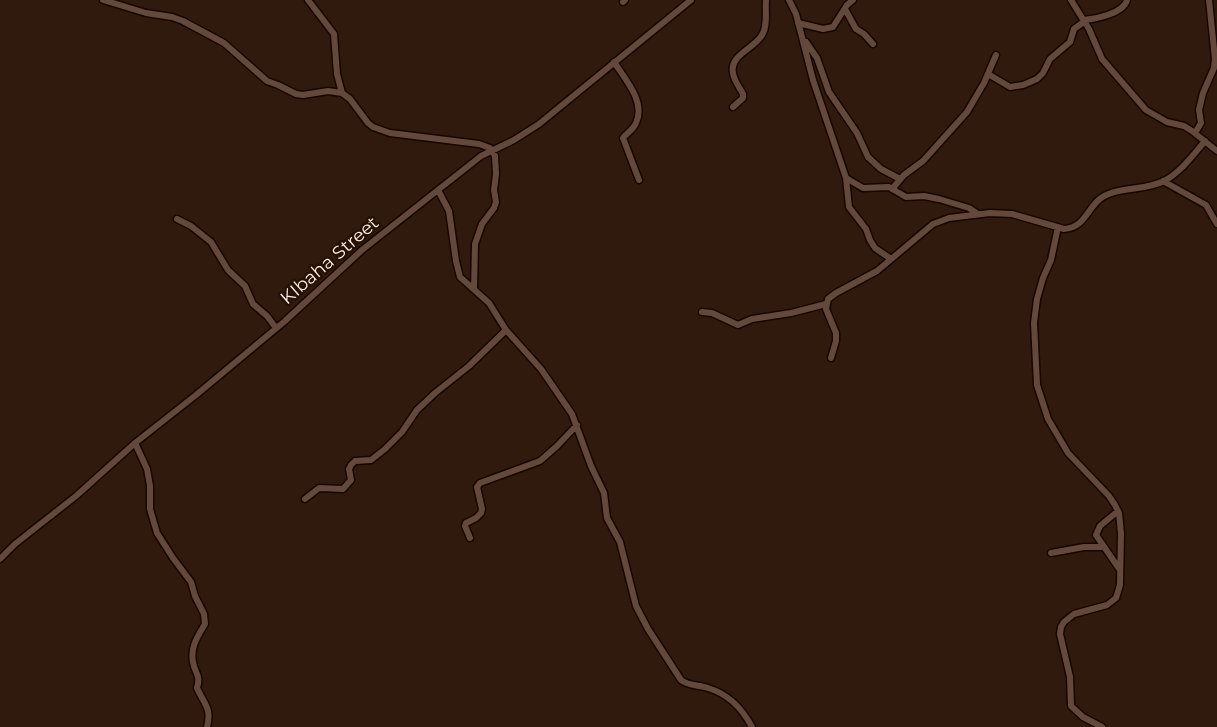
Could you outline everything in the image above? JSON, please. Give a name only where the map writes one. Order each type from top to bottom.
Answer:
[{"type":"street","points":[[103,0],[146,13],[180,20],[224,43],[267,81],[296,94],[303,95],[328,91],[342,93],[350,99],[368,123],[380,130],[390,133],[488,146],[495,156],[494,190],[496,203],[482,224],[475,244],[474,289]]},
{"type":"street","points":[[308,0],[334,34],[337,74],[342,93]]},
{"type":"street","name":"KIbaha Street","points":[[0,559],[76,496],[135,443],[276,328],[362,250],[475,160],[514,140],[539,124],[691,0]]},
{"type":"street","points":[[733,107],[743,98],[743,94],[733,74],[733,68],[735,62],[744,51],[752,46],[763,34],[766,0]]},
{"type":"street","points":[[790,0],[804,39],[813,80],[846,178],[847,199],[851,212],[866,229],[875,248],[891,259]]},
{"type":"street","points":[[798,23],[828,29],[836,24],[853,0]]},
{"type":"street","points":[[1071,0],[1084,21],[1102,59],[1146,110],[1161,119],[1178,123],[1195,133],[1217,151]]},
{"type":"street","points":[[988,74],[1010,87],[1033,81],[1043,73],[1050,59],[1070,42],[1074,29],[1084,21],[1105,16],[1124,6],[1127,0]]},
{"type":"street","points":[[1195,133],[1201,122],[1198,110],[1215,59],[1209,0]]},
{"type":"street","points":[[845,9],[856,29],[864,34],[872,44]]},
{"type":"street","points":[[804,39],[817,58],[829,92],[857,133],[868,157],[881,169],[900,179]]},
{"type":"street","points":[[892,189],[909,170],[923,161],[967,112],[980,91],[996,55]]},
{"type":"street","points":[[614,62],[630,86],[638,104],[636,125],[623,138],[640,180]]},
{"type":"street","points":[[702,312],[712,313],[738,325],[752,319],[792,313],[826,304],[831,296],[864,279],[924,231],[943,219],[978,214],[1012,214],[1071,229],[1079,224],[1096,202],[1106,195],[1163,182],[1183,167],[1205,141]]},
{"type":"street","points":[[846,178],[864,188],[870,189],[883,186],[906,197],[924,196],[939,199],[969,208],[978,214]]},
{"type":"street","points":[[1163,182],[1206,205],[1217,224]]},
{"type":"street","points":[[438,190],[449,211],[458,274],[489,303],[506,330],[546,376],[572,414],[591,466],[604,493],[607,518],[617,535],[623,551],[636,606],[648,629],[680,680],[687,684],[708,688],[726,696],[740,709],[752,727]]},
{"type":"street","points":[[177,219],[196,230],[211,242],[228,270],[244,286],[252,304],[267,316],[276,328]]},
{"type":"street","points":[[1058,227],[1051,260],[1043,278],[1037,300],[1034,323],[1037,385],[1048,419],[1068,453],[1109,496],[1118,510],[1121,533],[1120,585],[1116,598],[1107,605],[1074,614],[1062,627],[1060,634],[1070,677],[1071,706],[1083,717],[1102,727]]},
{"type":"street","points":[[826,304],[836,334],[831,358]]},
{"type":"street","points":[[306,498],[319,488],[342,489],[351,480],[351,464],[371,460],[385,449],[402,432],[418,410],[435,392],[468,366],[506,330]]},
{"type":"street","points":[[470,538],[465,526],[466,523],[480,516],[482,509],[477,487],[480,483],[540,461],[568,436],[577,425]]},
{"type":"street","points":[[135,443],[147,469],[150,486],[150,509],[157,533],[191,582],[195,596],[204,614],[205,624],[196,638],[192,660],[200,678],[197,687],[198,692],[210,715],[207,727]]},
{"type":"street","points":[[1118,510],[1110,516],[1097,531],[1096,535],[1120,570]]},
{"type":"street","points":[[1051,553],[1084,547],[1103,547]]}]
